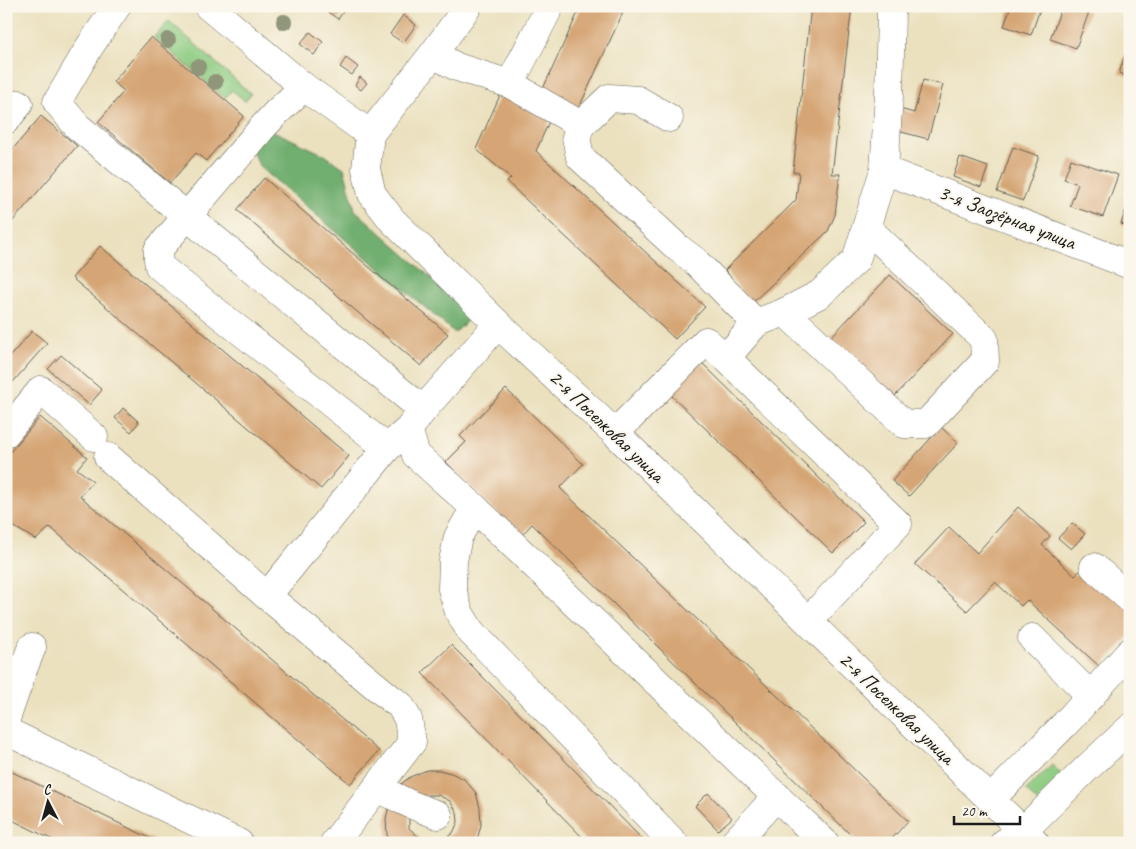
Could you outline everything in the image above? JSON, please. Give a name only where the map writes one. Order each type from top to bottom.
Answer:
[{"type":"street","points":[[117,6],[90,46],[57,102],[77,126],[187,217],[416,419]]},
{"type":"street","points":[[208,6],[304,88],[370,134],[433,54],[456,10]]},
{"type":"street","points":[[510,84],[550,6]]},
{"type":"street","points":[[726,358],[756,323],[785,312],[820,294],[856,260],[884,170],[892,6]]},
{"type":"street","points":[[433,54],[457,67],[510,84],[581,125]]},
{"type":"street","points":[[304,88],[277,112],[158,250],[158,258],[160,266],[387,448]]},
{"type":"street","points":[[669,118],[638,100],[609,98],[581,125],[576,137],[580,157],[694,260],[756,323]]},
{"type":"street","name":"2-я Поселковая улица","points":[[370,134],[366,169],[372,194],[392,220],[498,324],[615,433],[991,799],[1021,839]]},
{"type":"street","name":"3-я Заозёрная улица","points":[[884,170],[1130,265]]},
{"type":"street","points":[[785,312],[904,424],[926,424],[985,361],[984,339],[867,228]]},
{"type":"street","points":[[267,596],[387,448],[416,419],[498,324]]},
{"type":"street","points":[[615,433],[706,341],[898,524],[808,621]]},
{"type":"street","points":[[6,433],[41,390],[101,447],[267,596],[400,705],[408,719],[412,742],[334,843]]},
{"type":"street","points":[[416,419],[411,439],[416,455],[825,843]]},
{"type":"street","points":[[476,510],[458,537],[453,561],[452,589],[459,612],[471,632],[674,843]]},
{"type":"street","points":[[1094,567],[1130,599]]},
{"type":"street","points":[[1032,638],[1091,696]]},
{"type":"street","points":[[6,719],[32,648]]},
{"type":"street","points":[[991,799],[1091,696],[1130,652]]},
{"type":"street","points":[[1021,839],[1086,769],[1130,728]]},
{"type":"street","points":[[6,731],[239,843]]},
{"type":"street","points":[[377,788],[438,816]]},
{"type":"street","points":[[734,843],[777,796]]},
{"type":"green space","points":[[169,21],[251,94],[245,101],[232,90],[225,98],[154,37]]},
{"type":"green space","points":[[269,129],[323,154],[344,168],[355,210],[473,315],[455,333],[260,167],[251,149]]},
{"type":"green space","points":[[1052,765],[1068,781],[1042,807],[1026,790]]},
{"type":"building","points":[[319,6],[347,6],[338,19]]},
{"type":"building","points":[[581,6],[626,6],[578,110],[541,93]]},
{"type":"building","points":[[811,6],[852,6],[832,174],[840,174],[835,215],[828,231],[751,304],[725,270],[796,200],[799,172],[793,172]]},
{"type":"building","points":[[1011,6],[1041,6],[1031,35],[1004,26]]},
{"type":"building","points":[[1062,6],[1072,6],[1089,12],[1076,48],[1050,39]]},
{"type":"building","points":[[403,15],[416,25],[403,43],[390,34]]},
{"type":"building","points":[[310,32],[323,42],[314,55],[300,44]]},
{"type":"building","points":[[151,37],[244,116],[206,161],[196,153],[170,183],[98,122],[124,91],[113,82]]},
{"type":"building","points":[[1130,43],[1130,77],[1119,73]]},
{"type":"building","points":[[346,58],[358,67],[352,75],[340,67]]},
{"type":"building","points":[[360,77],[367,83],[361,90],[355,85]]},
{"type":"building","points":[[923,80],[943,85],[928,139],[894,130],[900,109],[914,113]]},
{"type":"building","points":[[501,93],[552,115],[536,151],[705,307],[675,339],[507,182],[511,178],[476,149]]},
{"type":"building","points":[[41,116],[77,146],[6,229],[6,157]]},
{"type":"building","points":[[1013,147],[1039,156],[1023,201],[997,192]]},
{"type":"building","points":[[960,157],[988,167],[981,187],[953,177]]},
{"type":"building","points":[[1071,159],[1118,175],[1103,217],[1070,206],[1078,184],[1064,179]]},
{"type":"building","points":[[264,178],[448,334],[421,366],[237,210]]},
{"type":"building","points":[[1130,200],[1130,227],[1121,224]]},
{"type":"building","points":[[100,246],[349,456],[321,489],[72,278]]},
{"type":"building","points":[[890,275],[953,334],[895,396],[831,337]]},
{"type":"building","points":[[32,331],[47,343],[6,390],[6,361]]},
{"type":"building","points":[[61,355],[102,390],[89,405],[48,369]]},
{"type":"building","points":[[700,361],[864,522],[833,553],[669,393]]},
{"type":"building","points":[[506,389],[583,464],[560,488],[908,821],[888,843],[859,843],[532,524],[521,536],[446,462],[466,442],[460,436]]},
{"type":"building","points":[[123,408],[139,422],[131,432],[115,418]]},
{"type":"building","points":[[40,417],[87,457],[77,469],[93,481],[80,496],[379,751],[350,784],[50,527],[36,540],[6,522],[6,457]]},
{"type":"building","points":[[941,427],[958,443],[909,496],[892,481]]},
{"type":"building","points":[[1018,507],[1050,536],[1042,545],[1075,576],[1084,566],[1130,609],[1130,636],[1100,667],[1027,600],[1021,606],[995,582],[967,611],[915,564],[949,527],[977,553]]},
{"type":"building","points":[[1072,523],[1085,534],[1071,549],[1058,538]]},
{"type":"building","points":[[451,645],[646,843],[588,843],[422,673]]},
{"type":"building","points":[[6,769],[160,843],[59,843],[6,817]]},
{"type":"building","points":[[427,770],[439,770],[464,779],[476,793],[480,808],[481,825],[475,843],[438,843],[453,833],[458,822],[457,812],[450,801],[438,795],[428,795],[414,800],[397,787],[410,777]]},
{"type":"building","points":[[708,793],[732,818],[718,830],[695,806]]},
{"type":"building","points":[[389,805],[409,810],[409,828],[422,840],[438,842],[391,843],[387,835],[386,819]]}]
